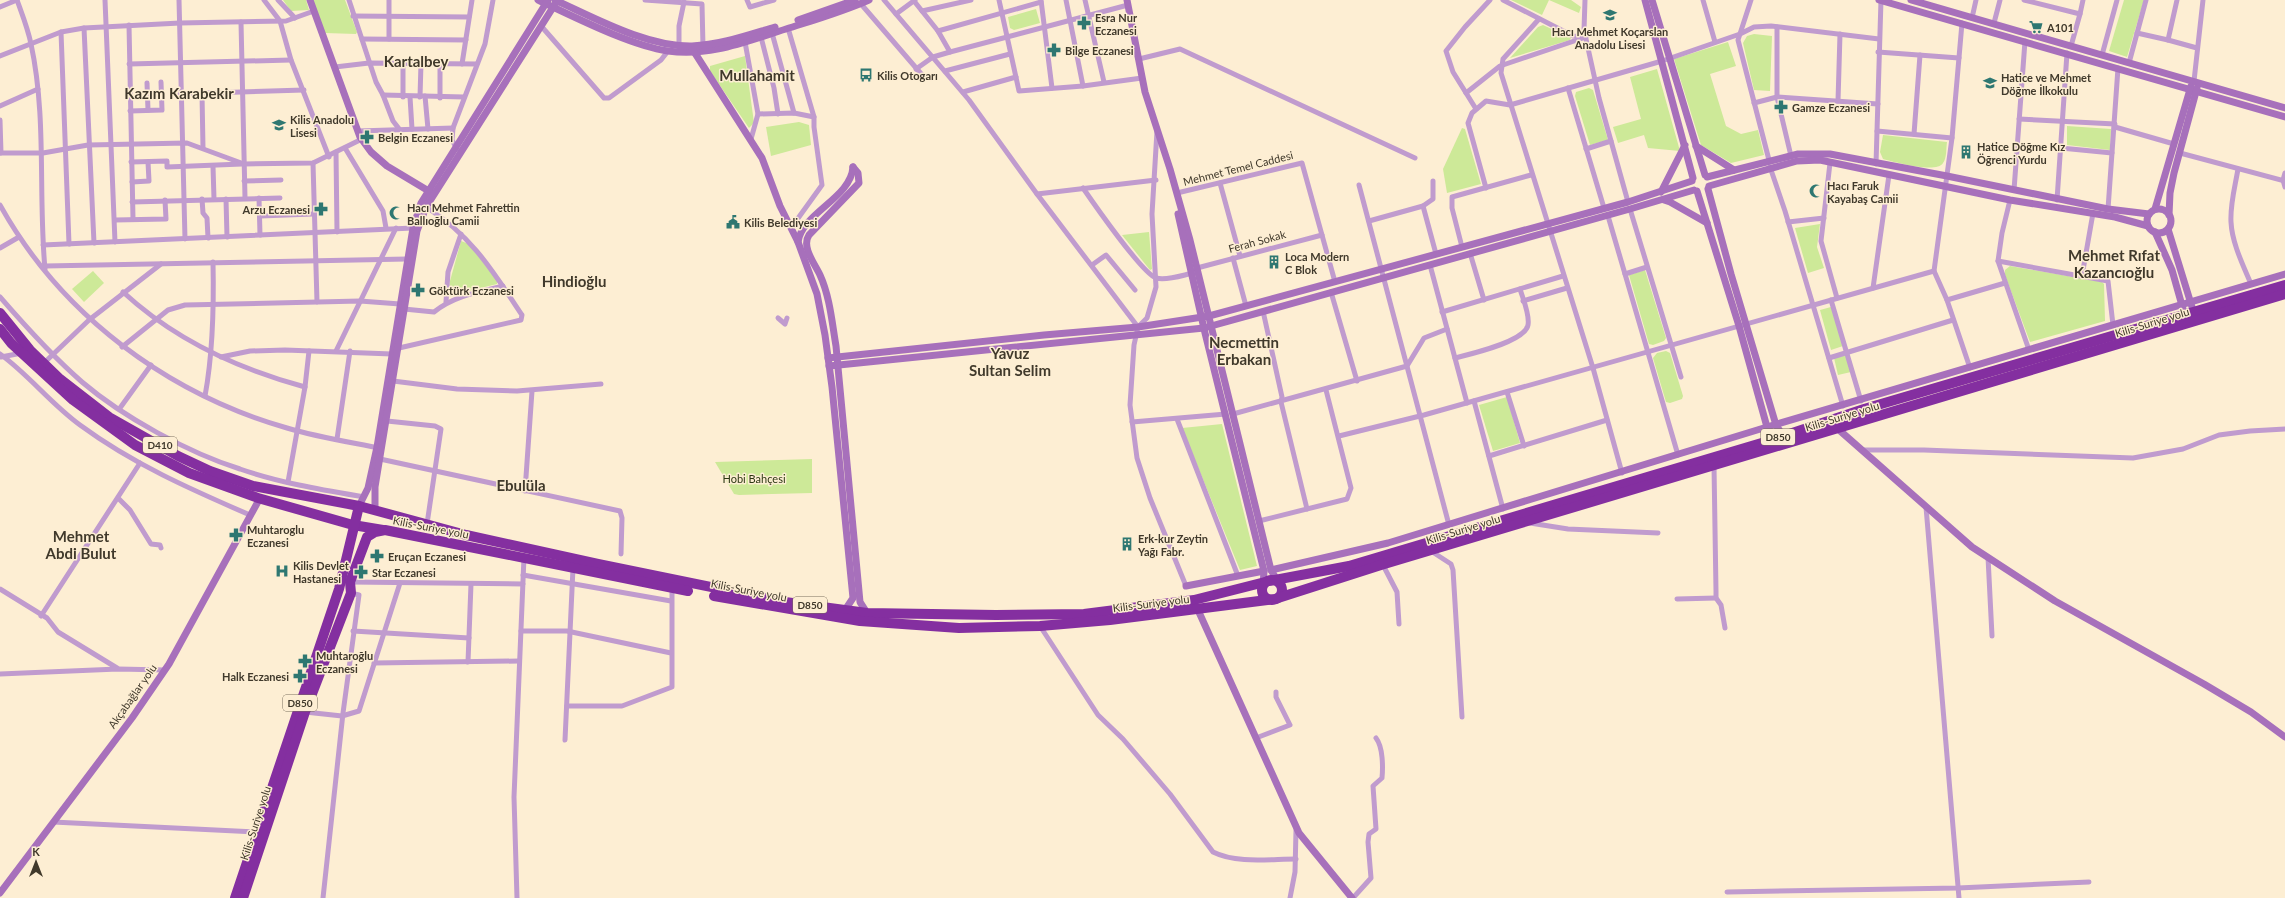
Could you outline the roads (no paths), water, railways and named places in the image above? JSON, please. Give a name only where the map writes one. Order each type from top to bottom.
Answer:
[{"type":"highway","name":"D850","points":[[359,506],[427,524],[706,587],[845,610],[867,613],[996,615],[1084,614],[1194,600],[1349,566],[1764,442],[1864,409],[2188,311],[2285,285]]},
{"type":"highway","name":"Kilis-Suriye yolu","points":[[243,898],[305,712],[355,594],[353,582],[369,532],[385,530],[524,556],[778,608],[860,621],[958,628],[1040,626],[1198,610],[1275,600],[1384,565],[2285,294]]},
{"type":"highway","name":"D410","points":[[0,313],[30,350],[109,417],[178,456],[210,471],[259,488],[359,506]]},
{"type":"highway","name":"D410","points":[[0,329],[22,353],[73,400],[135,445],[189,473],[260,498],[353,525]]},
{"type":"highway","name":"Kilis-Suriye yolu","points":[[235,898],[339,589],[348,557],[353,525],[359,506]]},
{"type":"highway","points":[[353,525],[369,532],[375,510]]},
{"type":"highway","points":[[1270,583],[1281,594],[1275,600],[1264,596],[1270,583]]},
{"type":"street","points":[[0,7],[17,0],[31,43],[38,89],[43,153],[43,245],[45,269]]},
{"type":"street","points":[[105,0],[115,242]]},
{"type":"street","points":[[179,0],[180,94],[185,239]]},
{"type":"street","points":[[264,0],[280,21],[291,60],[329,157]]},
{"type":"street","points":[[278,0],[295,18]]},
{"type":"street","points":[[310,0],[362,139],[371,152],[387,166],[431,192]]},
{"type":"street","points":[[349,0],[376,82],[383,95],[393,121],[400,130]]},
{"type":"street","points":[[389,0],[389,39]]},
{"type":"street","points":[[462,64],[472,0]]},
{"type":"street","points":[[458,150],[452,140],[452,128],[485,44],[493,0]]},
{"type":"street","points":[[538,15],[537,0],[555,3],[626,31],[662,43],[691,46],[703,49],[745,42],[830,16],[853,1]]},
{"type":"street","points":[[645,0],[684,1],[702,4],[703,49]]},
{"type":"street","points":[[747,0],[750,7],[774,0]]},
{"type":"street","points":[[555,3],[562,11],[644,46],[668,51],[695,54],[703,49],[722,42],[792,23],[853,1],[869,0]]},
{"type":"street","points":[[884,0],[963,92],[1037,194],[1092,265],[1137,330]]},
{"type":"street","points":[[922,11],[971,0]]},
{"type":"street","points":[[999,0],[1018,91],[1083,86],[1142,78]]},
{"type":"street","points":[[1066,0],[1083,86]]},
{"type":"street","points":[[1085,0],[1104,82]]},
{"type":"street","points":[[1476,109],[1453,72],[1446,51],[1465,27],[1490,0]]},
{"type":"street","points":[[1503,0],[1573,36],[1586,37]]},
{"type":"street","points":[[1585,0],[1586,37],[1595,79],[1628,202]]},
{"type":"street","points":[[1646,0],[1665,60],[1706,176],[1767,427],[1764,442]]},
{"type":"street","points":[[1652,0],[1692,180],[1776,425],[1783,436]]},
{"type":"street","points":[[1703,0],[1715,42]]},
{"type":"street","points":[[1751,0],[1738,40],[1739,49],[1770,164],[1843,406]]},
{"type":"street","points":[[1876,164],[1880,0],[2285,117]]},
{"type":"street","points":[[1911,0],[2285,108]]},
{"type":"street","points":[[1972,18],[1976,0]]},
{"type":"street","points":[[1994,23],[2000,0]]},
{"type":"street","points":[[2024,0],[2043,2],[2080,14]]},
{"type":"street","points":[[2072,46],[2083,0]]},
{"type":"street","points":[[2102,55],[2117,0]]},
{"type":"street","points":[[2129,63],[2146,0]]},
{"type":"street","points":[[2168,40],[2177,0]]},
{"type":"street","points":[[829,362],[838,364],[1137,330],[1206,317],[1335,282],[1430,265],[1696,190],[1703,192],[1708,187],[1791,156],[1812,153],[1830,154],[1876,164],[1947,176],[2108,210],[2149,214],[2155,209],[2174,144],[2192,90],[2197,82],[2197,48],[2203,0]]},
{"type":"street","points":[[679,45],[684,1]]},
{"type":"street","points":[[853,1],[923,76]]},
{"type":"street","points":[[896,14],[915,1],[938,31],[950,52]]},
{"type":"street","points":[[938,31],[1003,14],[1041,1],[1052,88]]},
{"type":"street","points":[[458,150],[547,2]]},
{"type":"street","points":[[916,70],[933,57],[1007,35],[1071,21],[1127,2],[1142,78],[1177,193],[1206,317],[1212,326],[1229,414],[1270,583]]},
{"type":"street","points":[[359,506],[364,497],[387,421],[399,348],[407,259],[412,228],[421,203],[431,192],[548,18],[555,3]]},
{"type":"street","points":[[0,56],[61,32],[84,28],[180,23],[280,21],[295,18],[314,11]]},
{"type":"street","points":[[548,18],[562,11]]},
{"type":"street","points":[[354,16],[390,15],[470,17]]},
{"type":"street","points":[[1539,19],[1507,54],[1500,66],[1531,175],[1593,368],[1622,473]]},
{"type":"street","points":[[241,22],[245,198]]},
{"type":"street","points":[[1962,24],[1952,138],[1934,271],[1947,300],[1970,368]]},
{"type":"street","points":[[129,25],[130,144],[133,220]]},
{"type":"street","points":[[542,26],[604,98],[610,98],[661,60],[668,51]]},
{"type":"street","points":[[1486,188],[1468,123],[1476,109],[1486,101],[1510,105],[1595,79],[1665,60],[1740,34],[1754,26],[1777,27],[1878,39]]},
{"type":"street","points":[[1777,27],[1777,97],[1791,156]]},
{"type":"street","points":[[84,28],[88,145],[94,243]]},
{"type":"street","points":[[788,28],[814,117],[822,185],[791,228]]},
{"type":"street","points":[[61,32],[67,148],[69,244]]},
{"type":"street","points":[[772,33],[794,113]]},
{"type":"street","points":[[2137,33],[2197,48]]},
{"type":"street","points":[[1838,101],[1840,34]]},
{"type":"street","points":[[761,37],[774,88],[778,114]]},
{"type":"street","points":[[1466,93],[1500,66],[1586,37]]},
{"type":"street","points":[[362,39],[466,40]]},
{"type":"street","points":[[745,42],[758,114],[751,139]]},
{"type":"street","points":[[2014,190],[2025,42]]},
{"type":"street","points":[[691,46],[762,158],[798,242],[817,294],[829,362],[853,598],[845,610]]},
{"type":"street","points":[[1139,60],[1180,49],[1415,158]]},
{"type":"street","points":[[1878,52],[1959,58]]},
{"type":"street","points":[[945,71],[1010,54]]},
{"type":"street","points":[[2057,200],[2067,54]]},
{"type":"street","points":[[1914,134],[1920,55]]},
{"type":"street","points":[[129,64],[241,60],[291,60]]},
{"type":"street","points":[[335,67],[369,63],[477,64]]},
{"type":"street","points":[[403,63],[404,97]]},
{"type":"street","points":[[421,63],[423,97],[428,129]]},
{"type":"street","points":[[440,64],[440,98]]},
{"type":"street","points":[[2108,210],[2118,68]]},
{"type":"street","points":[[963,92],[1016,77]]},
{"type":"street","points":[[130,111],[162,110],[161,82]]},
{"type":"street","points":[[147,83],[148,110]]},
{"type":"street","points":[[1568,88],[1604,208]]},
{"type":"street","points":[[0,106],[38,89]]},
{"type":"street","points":[[180,94],[304,90]]},
{"type":"street","points":[[2155,232],[2162,232],[2168,229],[2171,222],[2169,215],[2170,193],[2180,153],[2192,90]]},
{"type":"street","points":[[202,94],[203,148]]},
{"type":"street","points":[[383,95],[440,98],[464,97]]},
{"type":"street","points":[[410,97],[412,129]]},
{"type":"street","points":[[1754,103],[1777,97],[1878,104]]},
{"type":"street","points":[[758,114],[794,113],[814,117]]},
{"type":"street","points":[[2019,119],[2115,125],[2174,144]]},
{"type":"street","points":[[0,120],[0,153],[43,153],[88,145],[187,143],[244,164]]},
{"type":"street","points":[[358,131],[452,128]]},
{"type":"street","points":[[1157,129],[1154,159],[1156,180],[1152,214],[1156,278],[1150,310],[1147,318],[1137,330],[1134,345],[1130,405],[1137,458],[1150,498],[1186,586],[1268,570],[1388,543],[1622,473],[1767,427],[1861,401],[2112,325],[2188,311]]},
{"type":"street","points":[[1877,131],[1952,138]]},
{"type":"street","points":[[131,162],[167,161],[167,167],[314,163],[329,157],[362,139]]},
{"type":"street","points":[[1586,150],[1611,141]]},
{"type":"street","points":[[1661,192],[1685,144]]},
{"type":"street","points":[[1696,146],[1734,170]]},
{"type":"street","points":[[345,148],[383,211],[386,228]]},
{"type":"street","points":[[2061,148],[2112,153]]},
{"type":"street","points":[[336,152],[337,232]]},
{"type":"street","points":[[2180,153],[2284,181]]},
{"type":"street","points":[[829,362],[837,356],[1137,330],[1204,328],[1263,310],[1331,292],[1436,254],[1661,192],[1692,180],[1697,175],[1706,176],[1770,164],[1820,160],[1946,185],[2010,200],[2093,213],[2148,226],[2155,232],[2188,311]]},
{"type":"street","points":[[132,182],[149,181],[148,162]]},
{"type":"street","points":[[314,163],[313,214],[318,261],[317,302]]},
{"type":"street","name":"Mehmet Temel Caddesi","points":[[1177,193],[1302,163],[1322,234]]},
{"type":"street","points":[[1830,163],[1822,247],[1837,298]]},
{"type":"street","points":[[213,166],[214,199]]},
{"type":"street","points":[[798,242],[803,229],[850,181],[853,167],[858,173],[859,184],[809,235],[806,242],[807,248],[821,277],[828,303],[837,356],[860,602],[867,613]]},
{"type":"street","points":[[1170,169],[1171,186],[1195,270]]},
{"type":"street","points":[[2238,169],[2231,207],[2231,223],[2233,237],[2251,284]]},
{"type":"street","points":[[2285,173],[2285,187]]},
{"type":"street","points":[[1462,247],[1450,200],[1452,197],[1531,175]]},
{"type":"street","points":[[1873,288],[1890,175]]},
{"type":"street","points":[[244,181],[281,180]]},
{"type":"street","points":[[1037,194],[1156,180]]},
{"type":"street","points":[[1369,221],[1423,206],[1433,199],[1433,181]]},
{"type":"street","points":[[1220,183],[1240,256]]},
{"type":"street","points":[[1359,185],[1449,525]]},
{"type":"street","points":[[1083,188],[1104,218],[1147,271],[1156,278]]},
{"type":"street","points":[[375,510],[375,487],[380,459],[380,448],[392,354],[418,230],[431,192]]},
{"type":"street","points":[[259,198],[260,235]]},
{"type":"street","points":[[132,202],[280,198]]},
{"type":"street","points":[[202,199],[203,212],[207,218],[208,238]]},
{"type":"street","points":[[226,199],[227,237]]},
{"type":"street","points":[[115,220],[166,219],[165,200]]},
{"type":"street","points":[[2010,200],[2002,234],[1998,261],[2029,350]]},
{"type":"street","points":[[1660,201],[1670,202],[1707,223]]},
{"type":"street","points":[[0,205],[19,237],[89,320],[122,347],[176,382],[249,415],[297,431],[380,448]]},
{"type":"street","points":[[1423,206],[1436,254]]},
{"type":"street","points":[[399,348],[521,320],[522,315],[502,286],[496,274],[470,241],[446,220],[426,207]]},
{"type":"street","points":[[1630,209],[1670,346],[1681,376]]},
{"type":"street","points":[[2155,209],[2163,210],[2169,215]]},
{"type":"street","points":[[2082,276],[2093,213]]},
{"type":"street","points":[[260,216],[313,214]]},
{"type":"street","points":[[2148,226],[2149,214]]},
{"type":"street","points":[[1608,216],[1678,455]]},
{"type":"street","points":[[1788,222],[1824,218]]},
{"type":"street","points":[[336,351],[396,228]]},
{"type":"street","points":[[43,245],[412,228]]},
{"type":"street","points":[[2168,229],[2191,303],[2188,311]]},
{"type":"street","points":[[446,302],[448,272],[461,234]]},
{"type":"street","points":[[1322,234],[1335,282]]},
{"type":"street","name":"Ferah Sokak","points":[[1156,278],[1163,279],[1322,234]]},
{"type":"street","points":[[0,248],[19,237]]},
{"type":"street","points":[[798,242],[806,242]]},
{"type":"street","points":[[1470,253],[1484,300]]},
{"type":"street","points":[[1092,265],[1106,254],[1135,290]]},
{"type":"street","points":[[1233,258],[1246,306]]},
{"type":"street","points":[[45,269],[213,262],[381,261],[407,259]]},
{"type":"street","points":[[1998,261],[2108,281],[2112,325]]},
{"type":"street","points":[[205,396],[211,363],[210,351],[214,305],[213,262]]},
{"type":"street","points":[[44,363],[89,320],[123,292],[161,264]]},
{"type":"street","points":[[1430,265],[1467,403]]},
{"type":"street","points":[[1625,274],[1647,267]]},
{"type":"street","points":[[1339,436],[1421,416],[1934,271]]},
{"type":"street","points":[[2191,303],[2285,274]]},
{"type":"street","points":[[1442,312],[1563,276]]},
{"type":"street","points":[[1947,300],[2005,283]]},
{"type":"street","points":[[122,347],[168,310],[177,307],[360,301],[434,312],[446,302],[502,286]]},
{"type":"street","points":[[1523,301],[1567,288]]},
{"type":"street","points":[[1455,358],[1520,336],[1528,325],[1520,289]]},
{"type":"street","points":[[123,292],[155,320],[221,357],[264,376],[305,387]]},
{"type":"street","points":[[1331,292],[1357,381]]},
{"type":"street","points":[[0,297],[52,355],[83,383],[120,408],[190,449],[240,469],[288,482],[364,497]]},
{"type":"street","points":[[1831,300],[1848,352],[1861,401]]},
{"type":"street","points":[[2188,311],[2191,303]]},
{"type":"street","points":[[1263,310],[1282,397],[1281,402],[1307,509]]},
{"type":"street","points":[[1206,317],[1204,328],[1259,522],[1270,583]]},
{"type":"street","points":[[778,318],[785,324],[786,318]]},
{"type":"street","points":[[1829,358],[1953,320]]},
{"type":"street","points":[[1132,422],[1229,414],[1281,402],[1357,381],[1407,366],[1424,338],[1447,328]]},
{"type":"street","points":[[221,357],[250,351],[350,351],[392,354]]},
{"type":"street","points":[[288,482],[305,387],[309,351]]},
{"type":"street","points":[[337,439],[350,351]]},
{"type":"street","points":[[1,356],[22,353]]},
{"type":"street","points":[[0,363],[1,356]]},
{"type":"street","points":[[1,356],[50,402],[80,425],[140,464],[163,477],[250,515]]},
{"type":"street","points":[[120,408],[150,365]]},
{"type":"street","points":[[393,381],[457,389],[532,391],[601,384]]},
{"type":"street","points":[[1259,522],[1347,499],[1350,496],[1351,488],[1339,436],[1326,390]]},
{"type":"street","points":[[525,491],[532,391]]},
{"type":"street","points":[[1507,392],[1524,446]]},
{"type":"street","points":[[1474,401],[1503,509]]},
{"type":"street","points":[[1177,419],[1238,576]]},
{"type":"street","points":[[1489,456],[1608,420]]},
{"type":"street","points":[[387,421],[440,428],[427,524]]},
{"type":"street","points":[[1838,429],[1972,547],[2055,601],[2251,712],[2285,737]]},
{"type":"street","points":[[1862,450],[1940,450],[2133,458],[2183,449],[2218,435],[2285,429]]},
{"type":"street","points":[[380,459],[620,511],[622,518],[621,554]]},
{"type":"street","points":[[41,616],[140,464]]},
{"type":"street","points":[[1714,466],[1716,598],[1721,605],[1725,628]]},
{"type":"street","points":[[118,498],[130,510],[151,544],[160,545],[161,548]]},
{"type":"street","name":"Akçabağlar yolu","points":[[0,893],[132,718],[165,670],[260,498]]},
{"type":"street","points":[[1926,507],[1959,898]]},
{"type":"street","points":[[1527,522],[1568,529],[1658,533]]},
{"type":"street","points":[[1431,551],[1451,564],[1454,570],[1462,717]]},
{"type":"street","points":[[517,898],[514,797],[524,556]]},
{"type":"street","points":[[1988,556],[1992,636]]},
{"type":"street","points":[[1384,565],[1397,592],[1399,624]]},
{"type":"street","points":[[565,740],[573,567]]},
{"type":"street","points":[[523,575],[671,601]]},
{"type":"street","points":[[353,582],[523,584]]},
{"type":"street","points":[[305,712],[342,716],[359,711],[374,663],[385,635],[400,583]]},
{"type":"street","points":[[468,662],[471,584]]},
{"type":"street","points":[[567,706],[622,706],[668,690],[672,687],[672,587]]},
{"type":"street","points":[[0,589],[41,616],[47,618],[58,632],[118,669]]},
{"type":"street","points":[[323,898],[342,716],[353,631],[355,594]]},
{"type":"street","points":[[1677,599],[1716,598]]},
{"type":"street","points":[[1198,610],[1295,825],[1312,851],[1353,898],[1372,878],[1368,842],[1369,834],[1376,829],[1377,822],[1373,786],[1382,778],[1380,745],[1376,738]]},
{"type":"street","points":[[1040,626],[1098,715],[1123,739],[1170,794],[1213,852],[1222,856],[1242,859],[1296,859]]},
{"type":"street","points":[[353,631],[385,635],[469,638]]},
{"type":"street","points":[[520,631],[570,632],[671,653]]},
{"type":"street","points":[[374,663],[519,661]]},
{"type":"street","points":[[0,674],[118,669],[165,670]]},
{"type":"street","points":[[1256,738],[1290,725],[1276,697],[1276,692]]},
{"type":"street","points":[[53,822],[257,832]]},
{"type":"street","points":[[1290,898],[1296,859],[1295,825]]},
{"type":"street","points":[[1727,892],[1958,888],[2089,882]]},
{"type":"place","name":"Hacı Mehmet Koçarslan Anadolu Lisesi","points":[[1610,15]]},
{"type":"place","name":"Esra Nur Eczanesi","points":[[1084,23]]},
{"type":"place","name":"A101","points":[[2036,27]]},
{"type":"place","name":"Bilge Eczanesi","points":[[1054,50]]},
{"type":"place","name":"Kilis Otogarı","points":[[866,75]]},
{"type":"place","name":"Hatice ve Mehmet Döğme İlkokulu","points":[[1990,83]]},
{"type":"place","name":"Gamze Eczanesi","points":[[1781,107]]},
{"type":"place","name":"Kilis Anadolu Lisesi","points":[[279,125]]},
{"type":"place","name":"Belgin Eczanesi","points":[[367,137]]},
{"type":"place","name":"Hatice Döğme Kız Öğrenci Yurdu","points":[[1966,152]]},
{"type":"place","name":"Hacı Faruk Kayabaş Camii","points":[[1816,191]]},
{"type":"place","name":"Arzu Eczanesi","points":[[321,209]]},
{"type":"place","name":"Hacı Mehmet Fahrettin Ballıoğlu Camii","points":[[396,213]]},
{"type":"place","name":"Kilis Belediyesi","points":[[733,222]]},
{"type":"place","name":"Loca Modern C Blok","points":[[1274,262]]},
{"type":"place","name":"Göktürk Eczanesi","points":[[418,290]]},
{"type":"place","name":"Muhtaroglu Eczanesi","points":[[236,535]]},
{"type":"place","name":"Erk-kur Zeytin Yağı Fabr.","points":[[1127,544]]},
{"type":"place","name":"Eruçan Eczanesi","points":[[377,556]]},
{"type":"place","name":"Kilis Devlet Hastanesi","points":[[282,571]]},
{"type":"place","name":"Star Eczanesi","points":[[361,572]]},
{"type":"place","name":"Muhtaroğlu Eczanesi","points":[[305,661]]},
{"type":"place","name":"Halk Eczanesi","points":[[300,676]]},
{"type":"district","name":"Kartalbey","points":[[416,61]]},
{"type":"district","name":"Mullahamit","points":[[757,75]]},
{"type":"district","name":"Kazım Karabekir","points":[[179,93]]},
{"type":"district","name":"Mehmet Rıfat Kazancıoğlu","points":[[2114,264]]},
{"type":"district","name":"Hindioğlu","points":[[574,281]]},
{"type":"district","name":"Necmettin Erbakan","points":[[1244,350]]},
{"type":"district","name":"Yavuz Sultan Selim","points":[[1010,362]]},
{"type":"district","name":"Ebulüla","points":[[521,485]]},
{"type":"district","name":"Mehmet Abdi Bulut","points":[[81,544]]},
{"type":"park label","name":"Hobi Bahçesi","points":[[754,478]]}]
